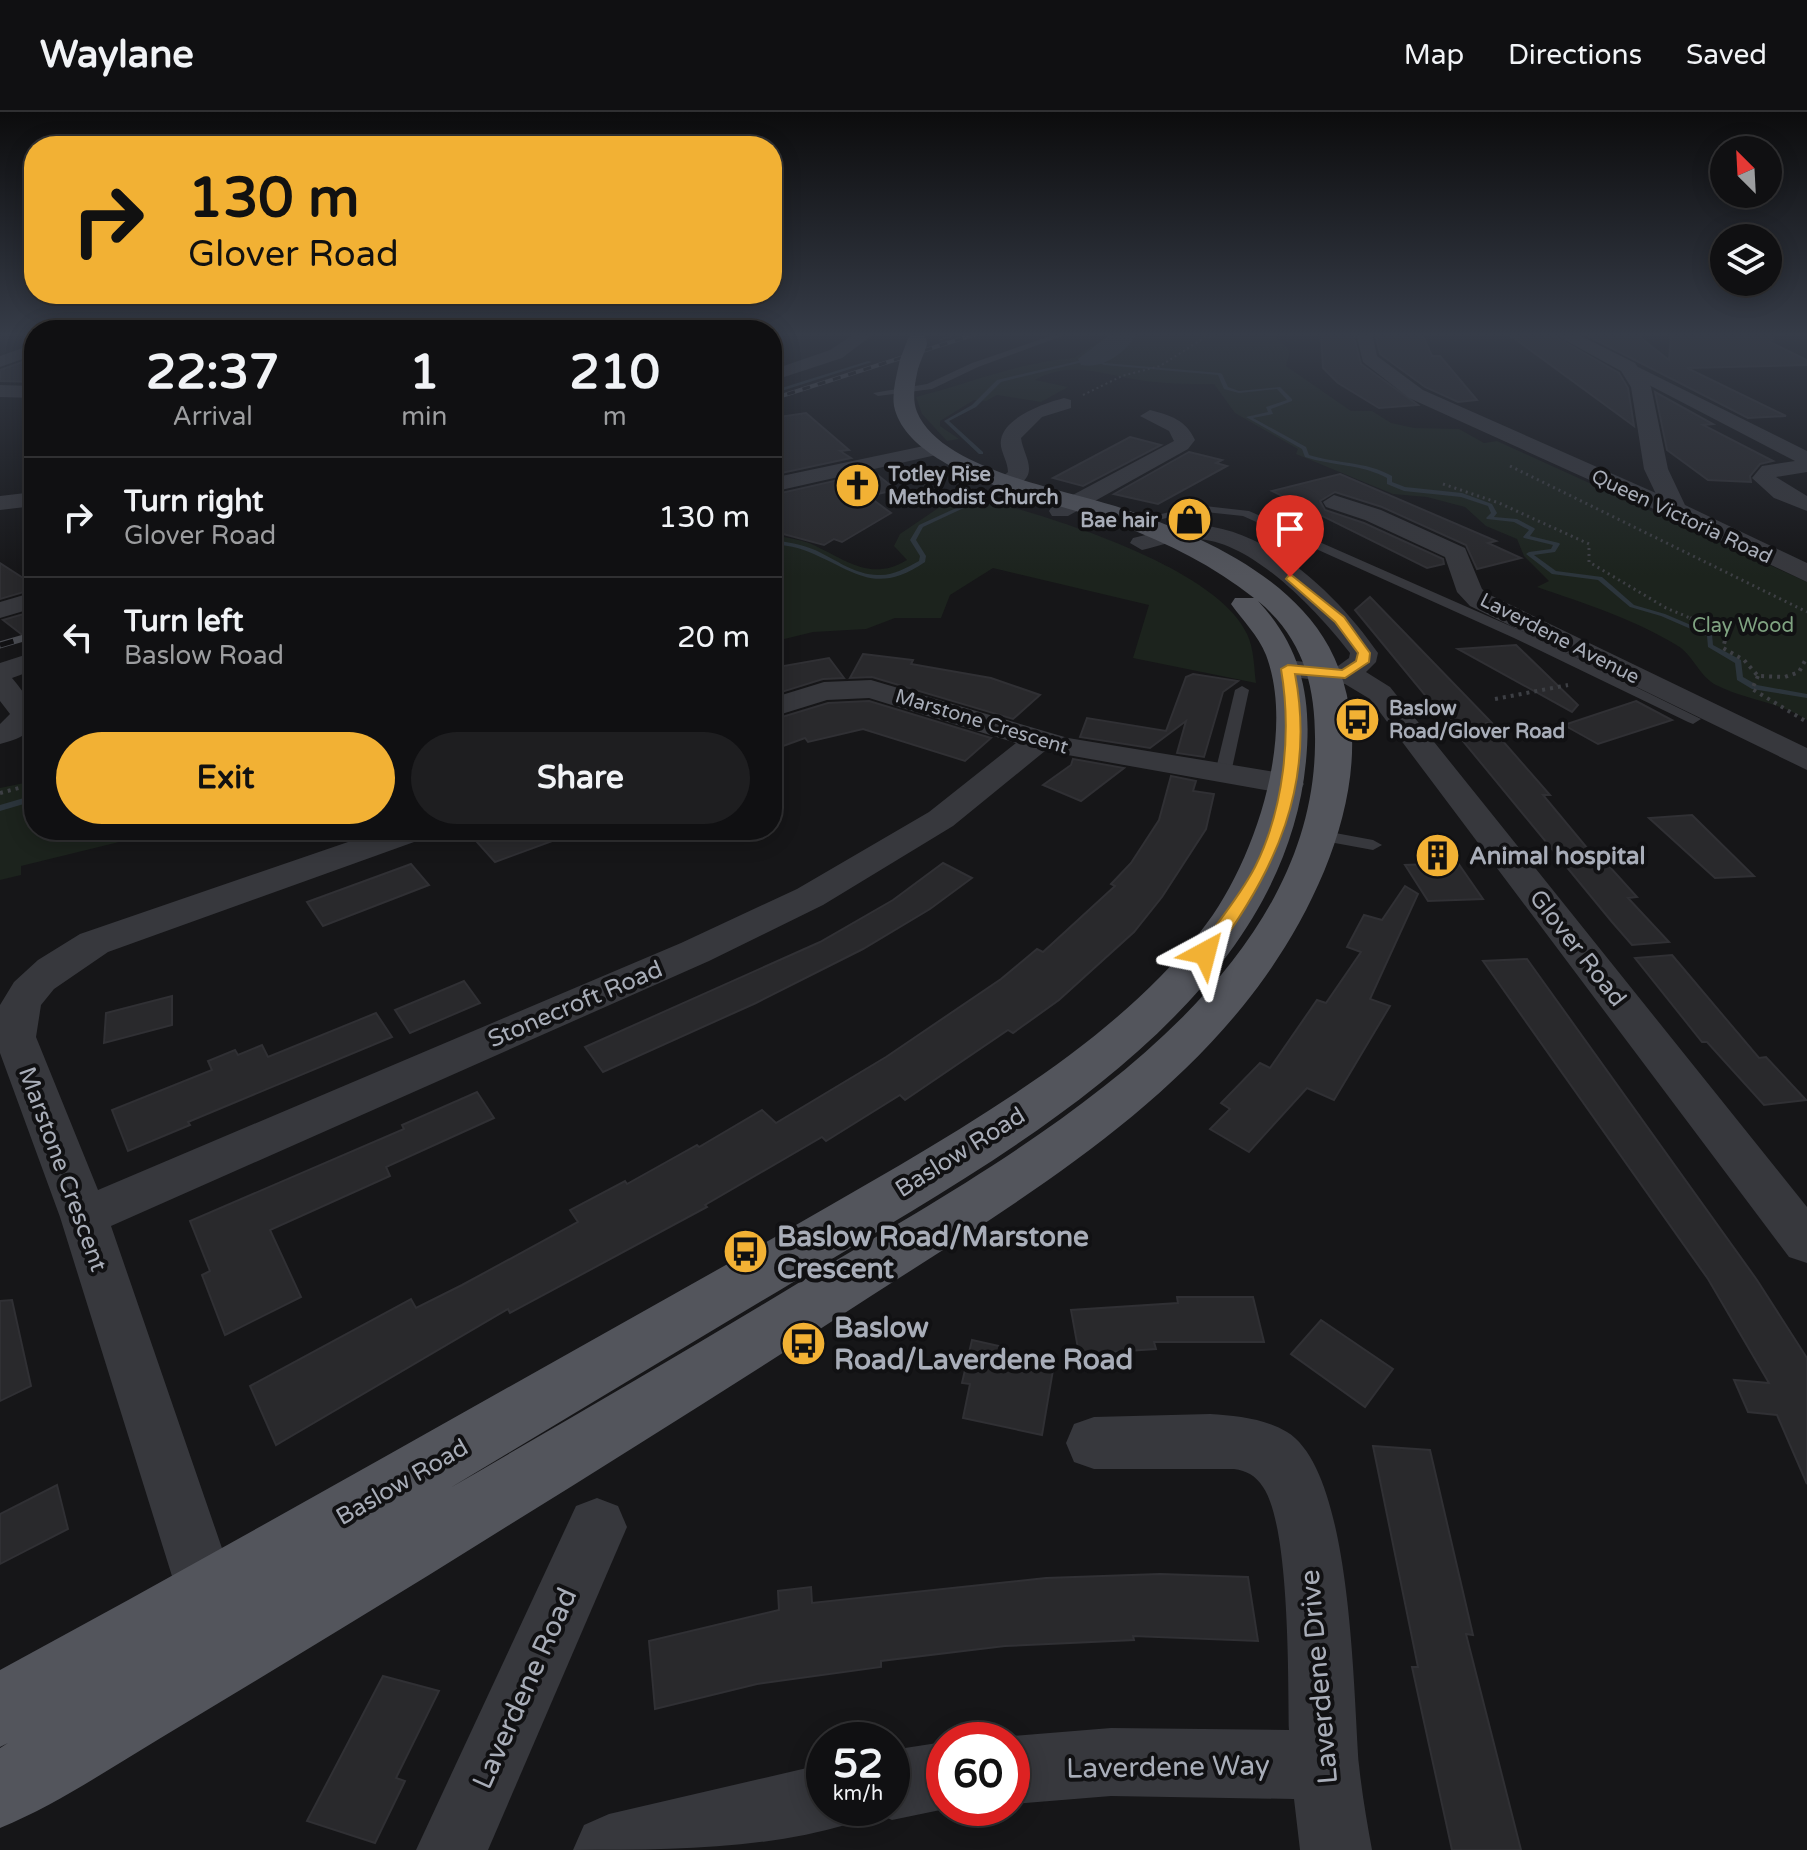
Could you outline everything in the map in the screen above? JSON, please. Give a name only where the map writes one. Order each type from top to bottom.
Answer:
[{"type":"main road","name":"Baslow Road","points":[[0,1710],[217,1627],[1071,1080],[1172,991],[1231,919],[1263,867],[1288,784],[1294,703],[1319,672],[1276,643],[1242,601],[1149,533],[1068,506],[991,488],[928,451],[885,414]]},
{"type":"main road","points":[[908,414],[928,451],[1068,506]]},
{"type":"main road","points":[[0,1790],[217,1627],[785,1322],[1001,1185],[1089,1123],[1146,1077],[1240,980],[1299,892],[1319,835],[1331,770],[1333,734],[1319,672]]},
{"type":"street","points":[[1009,481],[1019,474],[1020,467],[1011,437],[1034,414]]},
{"type":"street","name":"Queen Victoria Road","points":[[1457,414],[1675,510],[1807,574]]},
{"type":"street","points":[[1646,414],[1656,469],[1675,510]]},
{"type":"street","points":[[1720,414],[1807,459]]},
{"type":"street","points":[[1068,506],[1181,445],[1185,440],[1181,431],[1168,421],[1150,416]]},
{"type":"street","points":[[782,483],[928,451]]},
{"type":"street","points":[[1807,466],[1770,471],[1763,478],[1782,493],[1807,504]]},
{"type":"street","points":[[0,503],[24,500]]},
{"type":"street","name":"Laverdene Avenue","points":[[1334,502],[1373,515],[1456,553],[1470,592],[1479,600],[1807,760]]},
{"type":"street","name":"Baslow Road","points":[[1149,533],[1191,531],[1211,534],[1263,559],[1318,599],[1340,620],[1364,653],[1362,662],[1319,672]]},
{"type":"street","points":[[0,610],[24,603]]},
{"type":"street","points":[[0,672],[24,664]]},
{"type":"street","name":"Glover Road","points":[[1319,672],[1362,679],[1380,693],[1807,1243]]},
{"type":"street","points":[[0,682],[24,707]]},
{"type":"street","name":"Marstone Crescent","points":[[782,705],[824,691],[871,689],[1039,740],[1288,784]]},
{"type":"street","points":[[0,735],[13,730],[24,716]]},
{"type":"street","name":"Stonecroft Road","points":[[84,1217],[695,952],[810,897],[941,819],[1039,740]]},
{"type":"street","name":"Marstone Crescent","points":[[217,1627],[84,1217],[15,1037],[20,1006],[34,984],[62,961],[110,936],[387,840]]},
{"type":"street","name":"Laverdene Drive","points":[[1094,1443],[1243,1442],[1267,1450],[1285,1465],[1297,1490],[1318,1617],[1325,1765],[1336,1850]]},
{"type":"street","name":"Laverdene Road","points":[[452,1850],[597,1527]]},
{"type":"street","name":"Laverdene Way","points":[[1030,1769],[1111,1762],[1325,1765]]},
{"type":"street","points":[[609,1850],[806,1803]]},
{"type":"lane","points":[[1149,533],[1196,508],[1245,513],[1693,719]]},
{"type":"lane","points":[[1223,773],[1242,690]]},
{"type":"lane","points":[[1319,835],[1373,845]]},
{"type":"path","points":[[1484,427],[1466,435],[1495,458],[1807,612]]},
{"type":"path","points":[[1443,484],[1499,503],[1589,544],[1589,562],[1666,608],[1727,633],[1723,648],[1744,660],[1758,676],[1785,677],[1799,672],[1807,657]]},
{"type":"path","points":[[1495,699],[1503,700],[1604,676]]},
{"type":"path","points":[[1758,676],[1752,689],[1807,722]]},
{"type":"path","points":[[0,793],[24,787]]},
{"type":"green space","name":"Clay Wood","points":[[922,414],[951,414],[940,421],[940,426],[959,439],[947,441]]},
{"type":"green space","name":"Clay Wood","points":[[1237,414],[1377,414],[1391,423],[1414,428],[1459,429],[1484,443],[1497,441],[1807,582],[1807,720],[1716,685],[1683,650],[1661,636],[1537,587],[1549,581],[1524,556],[1517,539],[1486,526],[1465,507],[1427,497],[1393,494],[1296,454],[1298,449]]},
{"type":"green space","points":[[959,494],[1030,512],[1118,543],[1199,585],[1229,609],[1247,634],[1256,683],[1133,658],[1149,605],[993,568],[950,595],[941,618],[895,618],[866,629],[813,632],[782,640],[782,537],[809,543],[857,566],[881,569],[907,560],[894,546],[900,534]]},
{"type":"green space","points":[[24,783],[24,840],[127,840],[21,866],[21,875],[0,880],[0,788]]},
{"type":"building","points":[[807,414],[849,450],[840,451],[851,458],[782,473],[782,417]]},
{"type":"building","points":[[1618,414],[1632,414],[1634,426]]},
{"type":"building","points":[[1660,414],[1695,414],[1713,424],[1703,425],[1773,461],[1760,464],[1750,476],[1751,482],[1708,480],[1667,450]]},
{"type":"building","points":[[1740,414],[1786,416],[1748,418]]},
{"type":"building","points":[[1130,437],[1161,445],[1083,486],[1053,478]]},
{"type":"building","points":[[1189,452],[1222,460],[1216,463],[1227,466],[1158,504],[1114,494]]},
{"type":"building","points":[[874,472],[896,490],[868,496],[891,513],[842,542],[834,539],[824,545],[782,534],[782,493]]},
{"type":"building","points":[[1340,474],[1496,541],[1488,543],[1521,558],[1477,569],[1466,545],[1382,507],[1335,492],[1320,501],[1325,510],[1364,523],[1443,559],[1444,564],[1427,568],[1272,491]]},
{"type":"building","points":[[0,563],[24,579],[24,592],[0,599]]},
{"type":"building","points":[[1370,597],[1492,723],[1487,723],[1550,795],[1543,795],[1602,866],[1609,866],[1637,897],[1628,898],[1669,942],[1632,945],[1612,922],[1355,610]]},
{"type":"building","points":[[24,614],[24,636],[3,620]]},
{"type":"building","points":[[1516,645],[1578,705],[1572,712],[1458,649]]},
{"type":"building","points":[[863,654],[913,660],[911,664],[991,678],[1040,695],[1013,719],[872,677],[850,678]]},
{"type":"building","points":[[829,658],[844,678],[823,679],[782,692],[782,666]]},
{"type":"building","points":[[1193,674],[1238,681],[1223,692],[1204,757],[1177,753],[1186,721],[1150,748],[1080,737],[1087,718],[1166,731],[1186,677]]},
{"type":"building","points":[[869,701],[991,738],[965,761],[863,729],[808,742],[805,738],[782,746],[782,717],[828,703]]},
{"type":"building","points":[[1636,701],[1672,720],[1598,744],[1564,725]]},
{"type":"building","points":[[1073,759],[1124,768],[1081,801],[1043,785],[1071,765]]},
{"type":"building","points":[[1171,776],[1196,781],[1193,791],[1214,794],[1206,829],[1162,897],[1134,932],[1059,1000],[1013,1033],[1008,1030],[905,1100],[900,1095],[826,1141],[822,1137],[705,1205],[707,1207],[510,1313],[508,1309],[276,1445],[250,1386],[411,1299],[416,1308],[462,1285],[578,1222],[570,1210],[625,1181],[627,1184],[697,1145],[699,1147],[762,1110],[776,1123],[886,1057],[1001,979],[1037,949],[1043,952],[1115,886],[1111,884],[1131,863],[1159,820]]},
{"type":"building","points":[[1692,815],[1754,876],[1715,878],[1649,818]]},
{"type":"building","points":[[479,840],[555,840],[495,862],[476,841]]},
{"type":"building","points":[[943,863],[972,878],[930,909],[863,949],[756,1003],[603,1072],[585,1047],[820,942],[893,900]]},
{"type":"building","name":"Animal hospital","points":[[1458,863],[1483,899],[1428,901],[1405,865]]},
{"type":"building","points":[[411,864],[429,885],[323,926],[307,902]]},
{"type":"building","points":[[1405,886],[1418,894],[1370,999],[1390,1006],[1334,1100],[1307,1088],[1249,1152],[1210,1129],[1230,1109],[1221,1103],[1260,1063],[1270,1068],[1317,1000],[1326,1003],[1361,952],[1347,947],[1364,915],[1382,920]]},
{"type":"building","points":[[1672,955],[1759,1058],[1766,1057],[1806,1100],[1764,1105],[1707,1042],[1702,1042],[1635,958]]},
{"type":"building","points":[[1527,959],[1757,1280],[1807,1358],[1807,1484],[1777,1415],[1748,1412],[1734,1380],[1769,1383],[1708,1279],[1483,961]]},
{"type":"building","points":[[464,981],[480,1003],[410,1033],[395,1010]]},
{"type":"building","points":[[172,996],[172,1025],[104,1043],[106,1013]]},
{"type":"building","points":[[376,1013],[392,1037],[188,1122],[190,1125],[128,1151],[112,1110],[212,1070],[208,1061],[235,1050],[238,1055],[262,1045],[268,1057]]},
{"type":"building","points":[[477,1092],[494,1118],[386,1167],[390,1176],[270,1230],[301,1297],[225,1335],[202,1275],[210,1271],[190,1221],[404,1129],[402,1125]]},
{"type":"building","points":[[1177,1297],[1253,1297],[1264,1342],[1154,1342],[1156,1349],[1079,1354],[1071,1310],[1178,1303]]},
{"type":"building","points":[[12,1300],[31,1386],[0,1401],[0,1301]]},
{"type":"building","points":[[1321,1320],[1393,1369],[1365,1407],[1291,1354]]},
{"type":"building","points":[[972,1340],[999,1346],[998,1353],[1054,1364],[1042,1435],[963,1418],[970,1384],[962,1383]]},
{"type":"building","points":[[1373,1446],[1430,1450],[1473,1635],[1466,1634],[1521,1850],[1452,1850],[1412,1667],[1418,1667]]},
{"type":"building","points":[[57,1485],[68,1529],[0,1564],[0,1514]]},
{"type":"building","points":[[1160,1574],[1248,1577],[1258,1641],[1133,1636],[1134,1640],[1005,1646],[881,1661],[881,1667],[757,1684],[655,1709],[649,1641],[779,1610],[778,1591],[811,1587],[812,1603],[1046,1578]]},
{"type":"building","points":[[383,1676],[439,1691],[396,1778],[405,1781],[375,1843],[307,1821]]},
{"type":"waterway","points":[[959,414],[946,421],[981,453]]},
{"type":"waterway","points":[[1265,414],[1248,417],[1304,448],[1307,456],[1370,468],[1390,477],[1389,483],[1404,489],[1462,495],[1490,505],[1494,513],[1489,518],[1515,520],[1532,529],[1526,537],[1557,544],[1553,551],[1529,554],[1554,573],[1600,578],[1632,606],[1710,635],[1710,646],[1738,662],[1740,678],[1755,687],[1807,696]]},
{"type":"waterway","points":[[782,543],[812,551],[862,575],[879,577],[899,574],[922,562],[923,556],[913,540],[921,526],[980,499]]},
{"type":"waterway","points":[[0,808],[24,801]]},
{"type":"railway","points":[[0,645],[24,638]]},
{"type":"place","name":"Totley Rise Methodist Church","points":[[857,486]]},
{"type":"place","name":"Bae hair","points":[[1189,520]]},
{"type":"place","name":"Baslow Road/Glover Road","points":[[1358,719]]},
{"type":"place","name":"Animal hospital","points":[[1438,856]]},
{"type":"place","name":"Baslow Road/Marstone Crescent","points":[[746,1252]]},
{"type":"place","name":"Baslow Road/Laverdene Road","points":[[803,1343]]},
{"type":"route","points":[[1205,953],[1231,919],[1263,867],[1280,821],[1288,784],[1294,703],[1288,669],[1345,674],[1362,662],[1364,653],[1340,620],[1290,577]]}]
